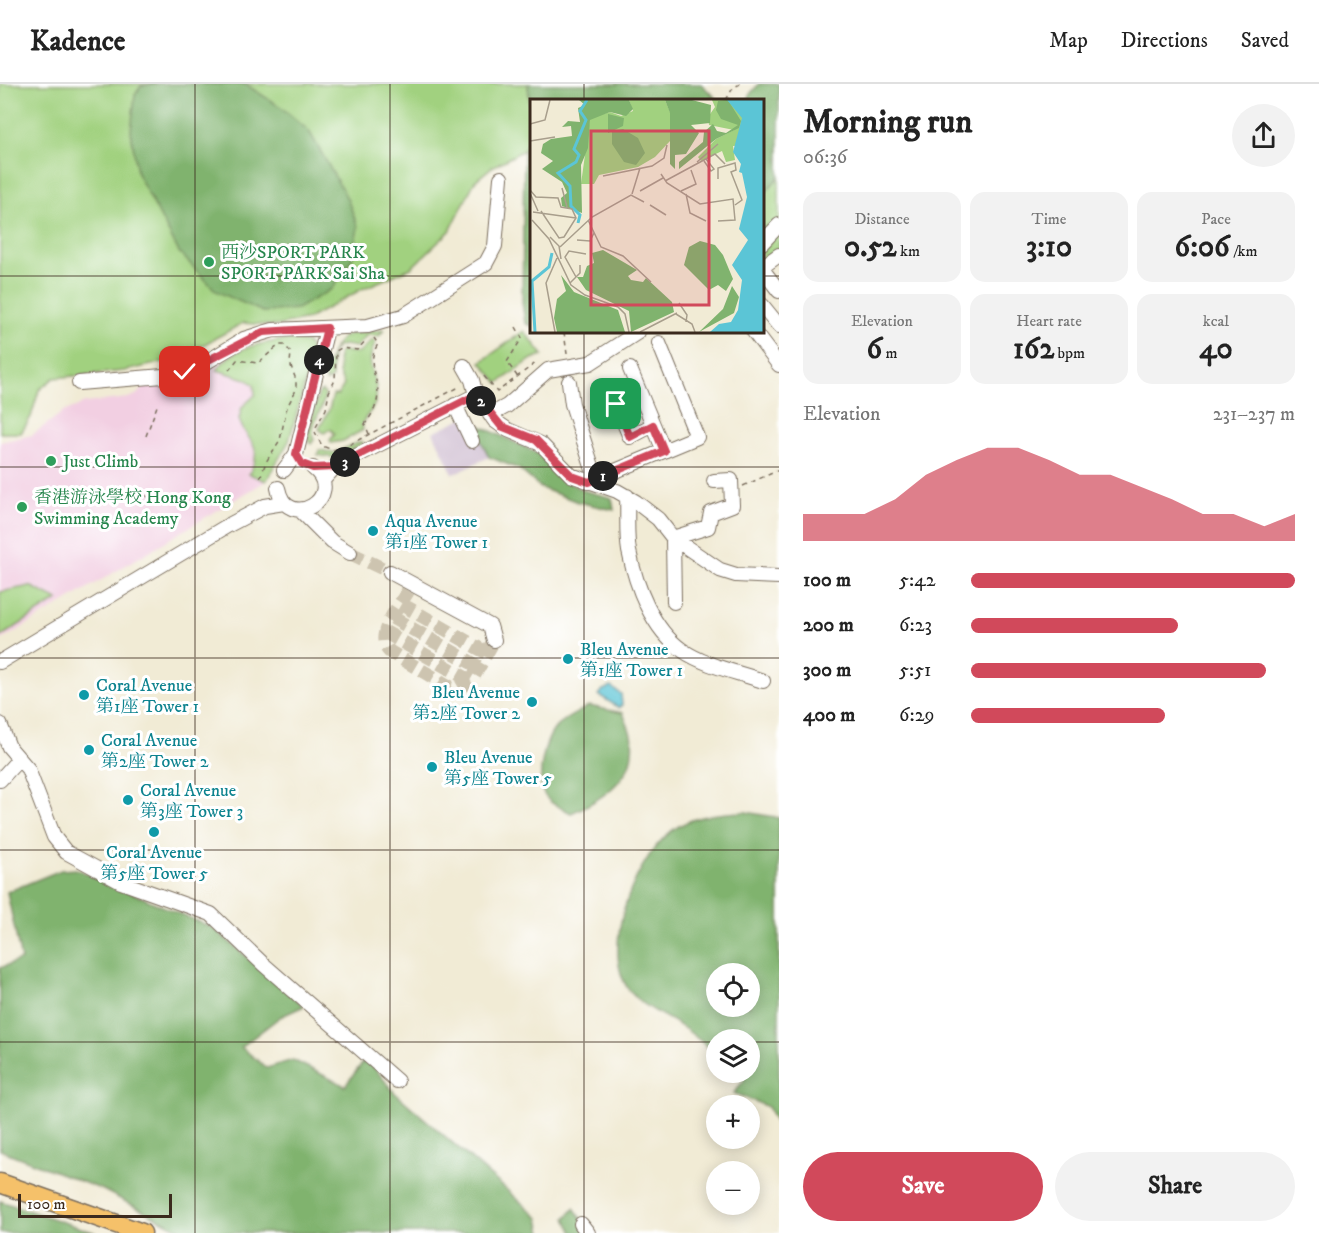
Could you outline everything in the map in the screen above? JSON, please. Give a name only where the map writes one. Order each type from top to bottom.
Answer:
[{"type":"main road","points":[[0,1183],[142,1233]]},
{"type":"street","points":[[79,383],[175,375],[196,368],[244,339],[263,332],[368,326],[395,320],[479,269],[495,246],[501,178]]},
{"type":"street","points":[[764,241],[778,228]]},
{"type":"street","points":[[764,266],[779,255]]},
{"type":"street","points":[[764,271],[779,291]]},
{"type":"street","points":[[764,307],[779,326]]},
{"type":"street","points":[[303,462],[327,328]]},
{"type":"street","points":[[490,415],[507,406],[548,370],[590,363],[636,333]]},
{"type":"street","points":[[755,333],[779,365]]},
{"type":"street","points":[[593,481],[697,437],[659,343]]},
{"type":"street","points":[[464,366],[472,380],[476,395],[490,415],[501,426],[542,444],[572,476],[593,481],[627,496],[658,519],[673,538],[720,570],[736,575],[779,577]]},
{"type":"street","points":[[630,369],[664,451]]},
{"type":"street","points":[[569,382],[572,404],[593,481]]},
{"type":"street","points":[[326,534],[322,496],[323,480],[335,467],[476,395]]},
{"type":"street","points":[[616,404],[630,437],[653,425]]},
{"type":"street","points":[[455,405],[472,441]]},
{"type":"street","points":[[303,462],[323,480]]},
{"type":"street","points":[[265,506],[278,488],[284,470],[303,462],[335,467]]},
{"type":"street","points":[[673,538],[708,527],[711,513],[732,505],[730,480],[714,481]]},
{"type":"street","points":[[278,488],[284,503]]},
{"type":"street","points":[[300,510],[313,506],[322,496]]},
{"type":"street","points":[[627,496],[629,550],[649,609],[657,625],[676,645],[699,659],[763,681]]},
{"type":"street","points":[[0,662],[265,506],[284,503],[300,510],[332,542],[350,554]]},
{"type":"street","points":[[673,538],[674,602]]},
{"type":"street","points":[[390,572],[410,588],[490,626],[494,640]]},
{"type":"street","points":[[0,724],[9,747],[28,769],[54,837],[66,852],[121,882],[211,914],[263,964],[397,1081]]},
{"type":"street","points":[[0,780],[19,759]]},
{"type":"path","points":[[731,84],[733,88]]},
{"type":"path","points":[[727,99],[733,88],[740,84]]},
{"type":"path","points":[[516,327],[522,338],[507,362],[517,377]]},
{"type":"path","points":[[564,333],[569,366]]},
{"type":"path","points":[[369,434],[365,424],[376,408],[380,394],[372,362],[379,342],[371,337],[357,350],[341,348],[336,351],[335,380],[326,409],[315,431],[318,442],[333,450],[369,434],[483,375],[498,392]]},
{"type":"path","points":[[229,370],[232,362],[237,360],[253,363],[263,361],[279,345],[285,345],[291,353],[290,363],[296,380],[296,390],[287,407],[280,440],[262,468],[259,481]]},
{"type":"path","points":[[146,436],[157,406]]},
{"type":"path","points":[[731,490],[764,479],[779,470]]},
{"type":"path","points":[[137,492],[162,502]]},
{"type":"shaded area","points":[[284,340],[307,342],[313,354],[289,441],[266,481],[0,641],[0,442],[32,435],[63,412],[85,403],[128,398],[136,395],[147,384],[176,381],[198,374],[238,351],[260,343]]},
{"type":"shaded area","points":[[469,415],[489,457],[453,474],[433,432]]},
{"type":"green space","name":"西沙SPORT PARK SPORT PARK Sai Sha","points":[[0,84],[528,84],[530,129],[528,143],[524,150],[492,167],[475,181],[450,231],[411,268],[362,289],[308,319],[276,326],[243,323],[192,351],[160,363],[124,371],[54,378],[39,390],[31,417],[21,433],[0,433]]},
{"type":"green space","points":[[245,84],[281,107],[309,131],[347,198],[358,227],[352,259],[332,289],[297,309],[263,312],[216,291],[179,252],[137,173],[131,131],[135,95],[141,86]]},
{"type":"green space","points":[[528,84],[701,84],[715,97],[714,99],[530,99],[530,101]]},
{"type":"green space","points":[[759,84],[779,84],[779,177],[764,194],[764,99],[749,99],[750,94]]},
{"type":"green space","points":[[530,135],[530,326],[525,323],[522,302],[524,150]]},
{"type":"green space","points":[[779,177],[779,249],[764,259],[764,193]]},
{"type":"green space","points":[[384,330],[379,336],[367,335],[356,347],[344,345],[337,347],[333,352],[339,341],[350,334]]},
{"type":"green space","points":[[524,331],[543,355],[532,359],[498,383],[481,362]]},
{"type":"green space","points":[[284,340],[307,342],[313,354],[289,441],[266,481],[249,474],[254,464],[255,449],[239,419],[242,407],[255,395],[254,385],[246,379],[217,370],[223,362],[238,351],[255,345]]},
{"type":"green space","points":[[372,340],[376,342],[370,360],[376,387],[375,403],[362,423],[363,430],[343,441],[331,443],[330,440],[335,434],[330,429],[324,433],[319,429],[329,410],[333,395],[338,395],[344,385],[339,374],[338,355],[342,351],[359,353]]},
{"type":"green space","points":[[332,354],[332,378],[326,382],[326,370]]},
{"type":"green space","points":[[322,391],[325,394],[324,400],[313,428],[314,440],[311,444],[307,438],[319,393]]},
{"type":"green space","points":[[472,422],[537,453],[563,480],[585,491],[612,498],[614,510],[578,502],[541,488],[519,469],[489,457]]},
{"type":"green space","points":[[362,441],[363,444],[335,458],[318,455],[319,450],[334,453]]},
{"type":"green space","points":[[30,586],[58,600],[0,637],[0,592]]},
{"type":"green space","points":[[589,706],[623,713],[630,730],[632,754],[629,766],[615,786],[594,801],[571,813],[552,803],[546,797],[542,787],[541,769],[545,749],[552,732],[568,718]]},
{"type":"green space","points":[[746,812],[779,818],[779,1129],[768,1107],[760,1104],[760,1095],[734,1093],[742,1083],[760,1083],[760,1029],[706,1029],[706,1046],[689,1032],[641,1002],[629,990],[621,972],[618,950],[620,926],[627,901],[649,856],[664,838],[679,826],[712,815]]},
{"type":"green space","points":[[76,869],[213,928],[304,1006],[280,1017],[241,1047],[267,1068],[293,1060],[345,1086],[366,1058],[394,1092],[539,1218],[542,1233],[186,1233],[103,1190],[0,1150],[0,968],[21,960],[7,892],[61,870]]},
{"type":"green space","points":[[0,1201],[96,1233],[0,1233]]},
{"type":"green space","points":[[574,1208],[592,1233],[573,1233],[566,1218]]},
{"type":"water","points":[[611,687],[621,694],[622,705],[619,708],[599,695],[603,690]]},
{"type":"tunnel","points":[[350,553],[390,572]]},
{"type":"tunnel","points":[[408,591],[389,622],[384,638],[386,645],[390,652],[450,687],[459,688],[471,681],[494,640]]},
{"type":"tunnel","points":[[401,604],[487,653]]},
{"type":"tunnel","points":[[393,618],[479,667]]},
{"type":"tunnel","points":[[385,632],[471,681]]},
{"type":"place","name":"西沙SPORT PARK SPORT PARK Sai Sha","points":[[209,262]]},
{"type":"place","name":"Just Climb","points":[[51,461]]},
{"type":"place","name":"香港游泳學校 Hong Kong Swimming Academy","points":[[22,507]]},
{"type":"place","name":"Aqua Avenue 第1座 Tower 1","points":[[373,531]]},
{"type":"place","name":"Bleu Avenue 第1座 Tower 1","points":[[568,659]]},
{"type":"place","name":"Coral Avenue 第1座 Tower 1","points":[[84,695]]},
{"type":"place","name":"Bleu Avenue 第2座 Tower 2","points":[[532,702]]},
{"type":"place","name":"Coral Avenue 第2座 Tower 2","points":[[89,750]]},
{"type":"place","name":"Bleu Avenue 第5座 Tower 5","points":[[432,767]]},
{"type":"place","name":"Coral Avenue 第3座 Tower 3","points":[[128,800]]},
{"type":"place","name":"Coral Avenue 第5座 Tower 5","points":[[154,832]]},
{"type":"route","points":[[185,372],[253,335],[273,330],[327,328],[296,454],[296,458],[302,464],[313,468],[335,467],[476,395],[501,426],[536,440],[547,448],[572,476],[589,482],[664,451],[653,425],[630,437],[616,404]]}]
